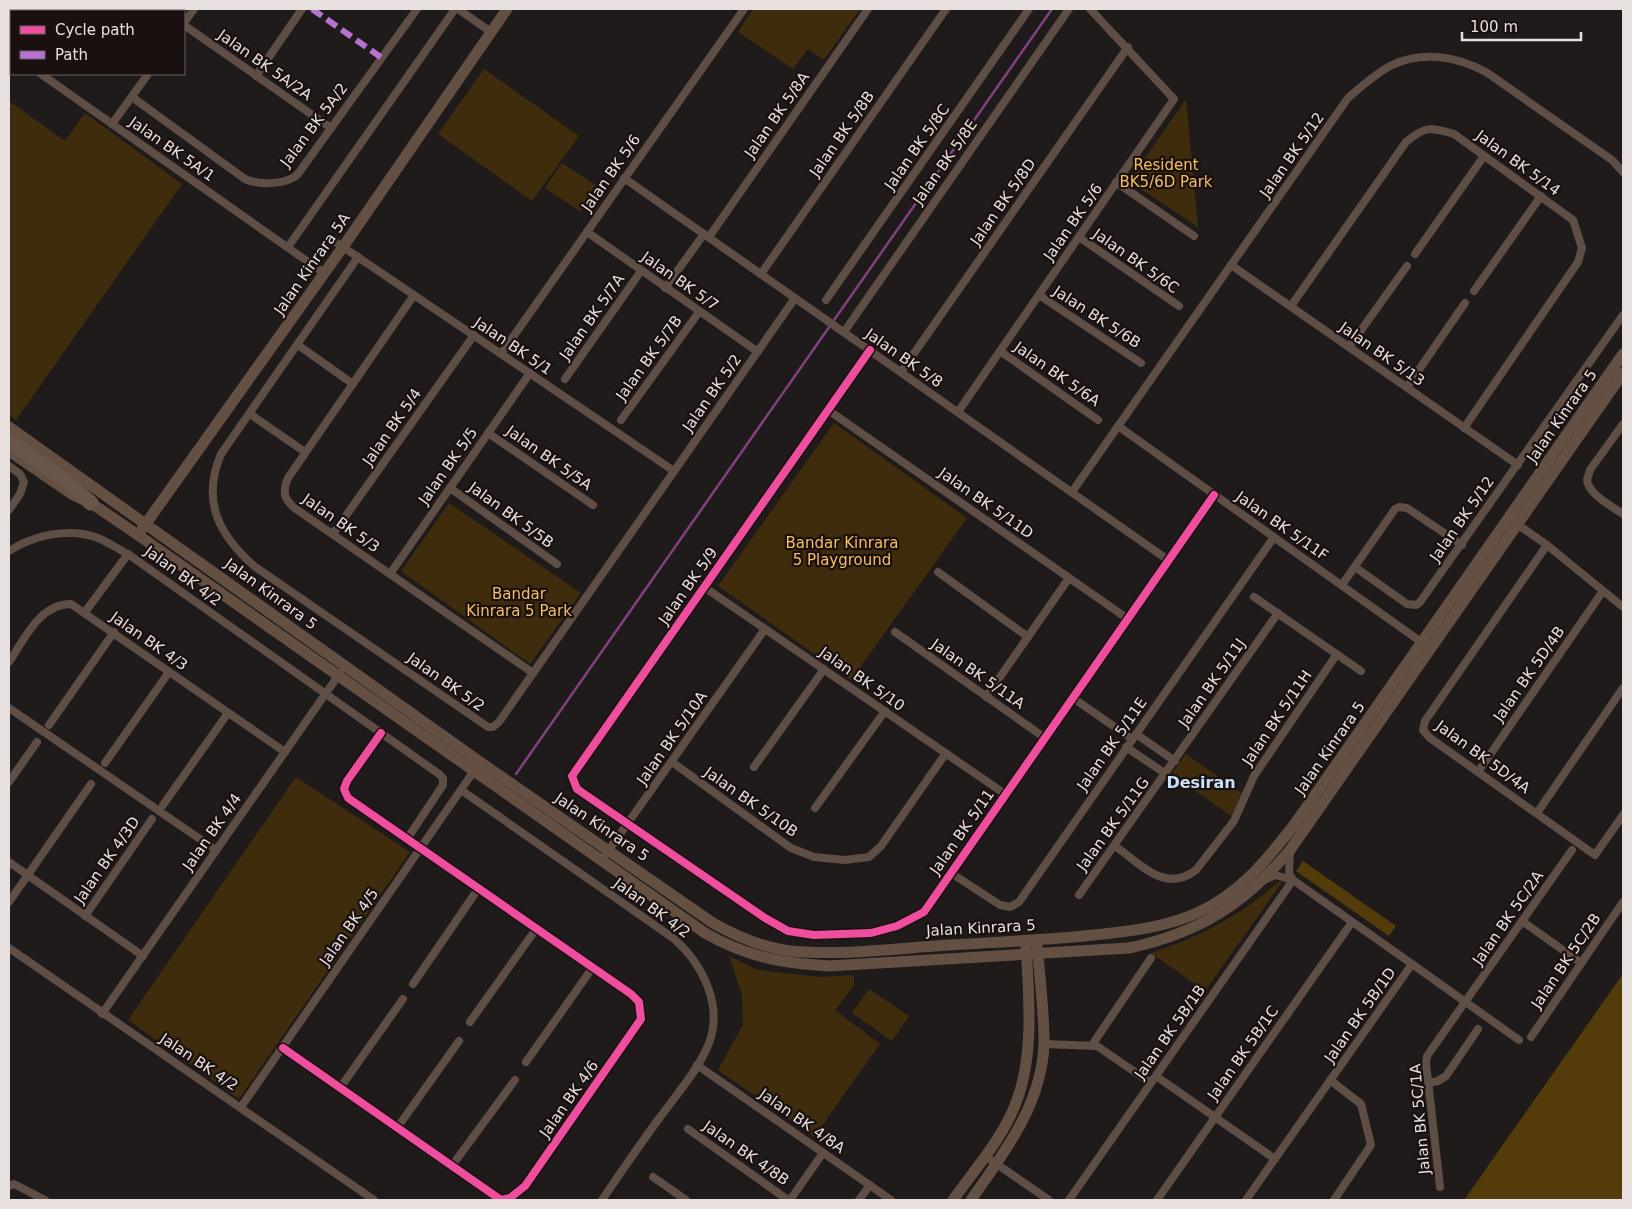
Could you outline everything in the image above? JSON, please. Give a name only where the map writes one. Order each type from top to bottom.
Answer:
[{"type":"highway","points":[[9,441],[67,482],[91,503]]},
{"type":"main road","name":"Jalan Kinrara 5A","points":[[489,30],[500,9]]},
{"type":"main road","name":"Jalan Kinrara 5A","points":[[136,533],[322,271],[489,30],[507,9]]},
{"type":"main road","name":"Jalan Kinrara 5","points":[[477,767],[609,850],[730,932],[772,947],[790,951],[840,951],[1125,933],[1160,926],[1197,913],[1222,900],[1247,881],[1294,825],[1426,645],[1513,521],[1622,357]]},
{"type":"main road","name":"Jalan Kinrara 5","points":[[1513,521],[1623,373]]},
{"type":"main road","name":"Jalan Kinrara 5","points":[[9,427],[163,535],[342,670],[477,767],[601,862],[723,943],[786,963],[829,966],[1032,952],[1129,948],[1151,943],[1216,917],[1266,879],[1290,850],[1426,645]]},
{"type":"main road","name":"Jalan Kinrara 5","points":[[9,451],[72,495],[91,503],[342,670]]},
{"type":"main road","points":[[129,512],[137,513],[156,506],[163,535]]},
{"type":"main road","points":[[971,1200],[997,1164],[1025,1116],[1040,1069],[1044,1044],[1039,974],[1032,952],[1031,940]]},
{"type":"main road","points":[[1039,974],[1049,960],[1063,951]]},
{"type":"main road","points":[[953,1200],[985,1156],[1009,1118],[1017,1100],[1023,1078],[1029,1038],[1027,973],[1032,952]]},
{"type":"main road","points":[[1001,954],[1022,965],[1027,973]]},
{"type":"street","points":[[185,22],[194,9]]},
{"type":"street","points":[[256,76],[302,9]]},
{"type":"street","name":"Jalan BK 5A/2","points":[[132,97],[236,173],[255,183],[290,179],[296,176],[417,9]]},
{"type":"street","points":[[288,247],[457,9],[489,30]]},
{"type":"street","name":"Jalan BK 5/6","points":[[501,354],[744,9]]},
{"type":"street","name":"Jalan BK 5/8A","points":[[665,288],[706,235],[868,9]]},
{"type":"street","name":"Jalan BK 5/8B","points":[[761,274],[946,9]]},
{"type":"street","name":"Jalan BK 5/8C","points":[[826,300],[1029,9]]},
{"type":"street","name":"Jalan BK 5/8E","points":[[844,332],[1069,9]]},
{"type":"street","name":"Jalan BK 5/6","points":[[958,412],[1174,99],[1128,47],[1090,9]]},
{"type":"street","name":"Jalan BK 5A/2A","points":[[185,25],[331,128]]},
{"type":"street","name":"Jalan BK 5/8D","points":[[901,372],[1128,47]]},
{"type":"street","name":"Jalan BK 5/12","points":[[1072,492],[1348,98],[1372,77],[1393,64],[1442,56],[1466,61],[1486,72],[1612,160],[1623,172]]},
{"type":"street","name":"Jalan BK 5A/1","points":[[42,75],[322,271]]},
{"type":"street","points":[[112,124],[147,75]]},
{"type":"street","name":"Jalan BK 5/14","points":[[1291,306],[1406,142],[1419,131],[1435,128],[1454,134],[1573,220],[1582,248],[1578,262],[1464,428]]},
{"type":"street","points":[[1415,254],[1484,156]]},
{"type":"street","name":"Jalan BK 5/8","points":[[624,178],[1168,560]]},
{"type":"street","points":[[1116,182],[1194,236]]},
{"type":"street","points":[[1474,291],[1540,196]]},
{"type":"street","name":"Jalan BK 5/7","points":[[587,232],[758,352]]},
{"type":"street","name":"Jalan BK 5/6C","points":[[1079,237],[1179,306]]},
{"type":"street","name":"Jalan BK 5/1","points":[[340,245],[674,471]]},
{"type":"street","name":"Jalan BK 5/2","points":[[358,257],[221,454],[215,468],[213,482],[217,517],[220,527],[234,548],[254,566],[488,727],[492,727],[499,722],[795,298]]},
{"type":"street","name":"Jalan BK 5/13","points":[[1231,264],[1518,465]]},
{"type":"street","points":[[1349,347],[1406,266]]},
{"type":"street","name":"Jalan BK 5/7A","points":[[565,379],[641,271]]},
{"type":"street","name":"Jalan BK 5/3","points":[[414,295],[305,452],[285,485],[286,499],[290,505],[533,673]]},
{"type":"street","name":"Jalan BK 5/6B","points":[[1038,295],[1141,363]]},
{"type":"street","points":[[1406,387],[1465,303]]},
{"type":"street","name":"Jalan BK 5/7B","points":[[621,420],[699,312]]},
{"type":"street","name":"Jalan BK 5/12","points":[[1355,567],[1408,604],[1416,605],[1462,545],[1623,315]]},
{"type":"street","name":"Jalan BK 5/4","points":[[333,534],[474,335]]},
{"type":"street","points":[[298,345],[353,384]]},
{"type":"street","name":"Jalan BK 5/9","points":[[627,825],[577,789],[572,776],[870,350]]},
{"type":"street","name":"Jalan BK 5/6A","points":[[1000,351],[1098,420]]},
{"type":"street","name":"Jalan BK 5/5","points":[[390,574],[530,373]]},
{"type":"street","name":"Jalan BK 5/11D","points":[[828,410],[1128,619]]},
{"type":"street","points":[[250,414],[305,452]]},
{"type":"street","points":[[1623,424],[1590,470],[1587,480],[1591,488],[1623,514]]},
{"type":"street","name":"Jalan BK 5/11F","points":[[1118,426],[1426,645]]},
{"type":"street","name":"Jalan BK 5/5A","points":[[488,433],[593,505]]},
{"type":"street","points":[[9,466],[20,474],[24,482],[20,494],[9,510]]},
{"type":"street","name":"Jalan BK 5/5B","points":[[450,488],[557,564]]},
{"type":"street","name":"Jalan BK 5/11","points":[[627,825],[765,918],[788,931],[814,935],[871,933],[897,926],[924,912],[1214,495]]},
{"type":"street","points":[[1342,586],[1395,509],[1399,507],[1407,508],[1462,545]]},
{"type":"street","points":[[1513,521],[1547,545],[1623,607]]},
{"type":"street","name":"Jalan BK 4/2","points":[[9,551],[32,539],[70,532],[97,537],[128,554],[439,774],[444,782],[442,789],[406,839]]},
{"type":"street","name":"Jalan BK 5/11E","points":[[951,873],[1000,905],[1010,907],[1019,902],[1274,537]]},
{"type":"street","name":"Jalan BK 5D/4A","points":[[1547,545],[1423,730],[1430,738],[1596,855],[1623,816]]},
{"type":"street","points":[[85,612],[128,554]]},
{"type":"street","points":[[938,572],[1028,637]]},
{"type":"street","points":[[986,697],[1069,578]]},
{"type":"street","name":"Jalan BK 5/10","points":[[704,586],[1005,794]]},
{"type":"street","name":"Jalan BK 5D/4B","points":[[1478,772],[1604,591]]},
{"type":"street","points":[[1254,597],[1361,671]]},
{"type":"street","name":"Jalan BK 4/3","points":[[9,662],[46,611],[62,604],[71,604],[285,752]]},
{"type":"street","name":"Jalan BK 5/11J","points":[[1168,772],[1278,613]]},
{"type":"street","name":"Jalan BK 5/10A","points":[[601,862],[765,629]]},
{"type":"street","points":[[49,725],[114,632]]},
{"type":"street","name":"Jalan BK 5/11A","points":[[894,632],[1045,738]]},
{"type":"street","name":"Jalan BK 5/11H","points":[[1114,846],[1155,874],[1171,881],[1189,875],[1196,870],[1234,821],[1254,776],[1337,654]]},
{"type":"street","points":[[754,766],[824,669]]},
{"type":"street","name":"Jalan BK 4/4","points":[[102,1014],[342,670]]},
{"type":"street","points":[[105,763],[169,672]]},
{"type":"street","points":[[1537,813],[1623,689]]},
{"type":"street","points":[[1073,698],[1175,761]]},
{"type":"street","points":[[9,708],[216,850]]},
{"type":"street","points":[[815,808],[885,711]]},
{"type":"street","points":[[163,805],[228,713]]},
{"type":"street","name":"Jalan BK 4/6","points":[[283,1048],[451,1167],[501,1200],[510,1198],[525,1186],[640,1019],[641,1010],[635,997],[348,798],[344,789],[347,781],[380,733]]},
{"type":"street","points":[[9,782],[37,742]]},
{"type":"street","points":[[1126,747],[1168,772]]},
{"type":"street","name":"Jalan BK 5/10B","points":[[672,762],[791,848],[814,857],[845,860],[869,857],[881,846],[946,754]]},
{"type":"street","name":"Jalan BK 4/5","points":[[241,1107],[477,767]]},
{"type":"street","name":"Jalan BK 5/11G","points":[[1079,895],[1168,772]]},
{"type":"street","points":[[9,902],[91,784]]},
{"type":"street","name":"Jalan BK 4/2","points":[[461,790],[684,948],[704,979],[713,1005],[712,1033],[707,1049],[602,1200]]},
{"type":"street","name":"Jalan BK 4/3D","points":[[85,916],[152,819]]},
{"type":"street","points":[[1290,850],[1288,864],[1293,880]]},
{"type":"street","name":"Jalan BK 5C/2A","points":[[1466,1001],[1572,850]]},
{"type":"street","points":[[9,862],[143,956]]},
{"type":"street","points":[[1266,879],[1275,875],[1293,880]]},
{"type":"street","name":"Jalan BK 5B/1D","points":[[1246,1200],[1412,964],[1293,880]]},
{"type":"street","name":"Jalan BK 5B/1B","points":[[1069,1200],[1293,880]]},
{"type":"street","points":[[413,984],[478,889]]},
{"type":"street","name":"Jalan BK 5C/2B","points":[[1531,1037],[1623,902]]},
{"type":"street","points":[[1522,921],[1581,963]]},
{"type":"street","name":"Jalan BK 5B/1C","points":[[1157,1200],[1352,922]]},
{"type":"street","points":[[470,1022],[536,928]]},
{"type":"street","name":"Jalan BK 4/2","points":[[9,948],[374,1200]]},
{"type":"street","points":[[1092,1045],[1151,958]]},
{"type":"street","points":[[1412,964],[1519,1040]]},
{"type":"street","points":[[526,1062],[593,967]]},
{"type":"street","points":[[340,1088],[403,999]]},
{"type":"street","name":"Jalan BK 5C/1A","points":[[1440,1187],[1427,1056],[1466,1001]]},
{"type":"street","points":[[1429,1083],[1438,1082],[1446,1076],[1478,1029]]},
{"type":"street","points":[[397,1128],[459,1040]]},
{"type":"street","points":[[1044,1044],[1092,1045],[1103,1049],[1215,1117],[1275,1159]]},
{"type":"street","name":"Jalan BK 4/8A","points":[[697,1065],[891,1200]]},
{"type":"street","points":[[451,1167],[514,1080]]},
{"type":"street","points":[[1330,1080],[1361,1104],[1370,1145],[1336,1200]]},
{"type":"street","name":"Jalan BK 4/8B","points":[[688,1129],[789,1200]]},
{"type":"street","points":[[789,1200],[823,1153]]},
{"type":"street","points":[[985,1156],[1049,1200]]},
{"type":"street","points":[[653,1177],[686,1200]]},
{"type":"street","points":[[12,1185],[45,1200]]},
{"type":"street","points":[[859,1200],[870,1185]]},
{"type":"green space","points":[[753,9],[860,9],[824,60],[808,49],[793,69],[738,32]]},
{"type":"green space","points":[[484,69],[579,136],[532,201],[438,134]]},
{"type":"green space","name":"Resident BK5/6D Park","points":[[1186,99],[1198,227],[1129,181]]},
{"type":"green space","points":[[9,101],[65,141],[85,113],[182,184],[16,420],[9,415]]},
{"type":"green space","points":[[562,163],[598,187],[581,212],[545,188]]},
{"type":"green space","name":"Bandar Kinrara 5 Playground","points":[[834,423],[967,518],[851,680],[718,586]]},
{"type":"green space","name":"Bandar Kinrara 5 Park","points":[[449,503],[581,593],[530,664],[401,571]]},
{"type":"green space","points":[[1186,754],[1242,793],[1233,817],[1171,774]]},
{"type":"green space","points":[[296,777],[410,852],[239,1099],[128,1020]]},
{"type":"green space","points":[[1278,882],[1282,882],[1205,991],[1151,953],[1186,940],[1218,924],[1249,905]]},
{"type":"green space","points":[[729,956],[757,970],[819,977],[854,975],[854,985],[835,1010],[880,1044],[814,1137],[718,1070],[743,1025],[742,995]]},
{"type":"green space","points":[[869,989],[909,1016],[892,1041],[852,1013]]},
{"type":"shaded area","points":[[1303,861],[1396,926],[1389,936],[1296,871]]},
{"type":"shaded area","points":[[1623,974],[1623,1200],[1464,1200]]},
{"type":"waterway","points":[[516,774],[1052,9]]},
{"type":"marked path","points":[[312,9],[382,58]]},
{"type":"cycle path","points":[[870,350],[572,776],[577,789],[765,918],[788,931],[814,935],[871,933],[897,926],[924,912],[1214,495]]},
{"type":"cycle path","points":[[283,1048],[501,1200],[510,1198],[525,1186],[641,1019],[639,1002],[631,994],[348,798],[344,789],[347,781],[381,733]]},
{"type":"district","name":"Desiran","points":[[1201,782]]}]
